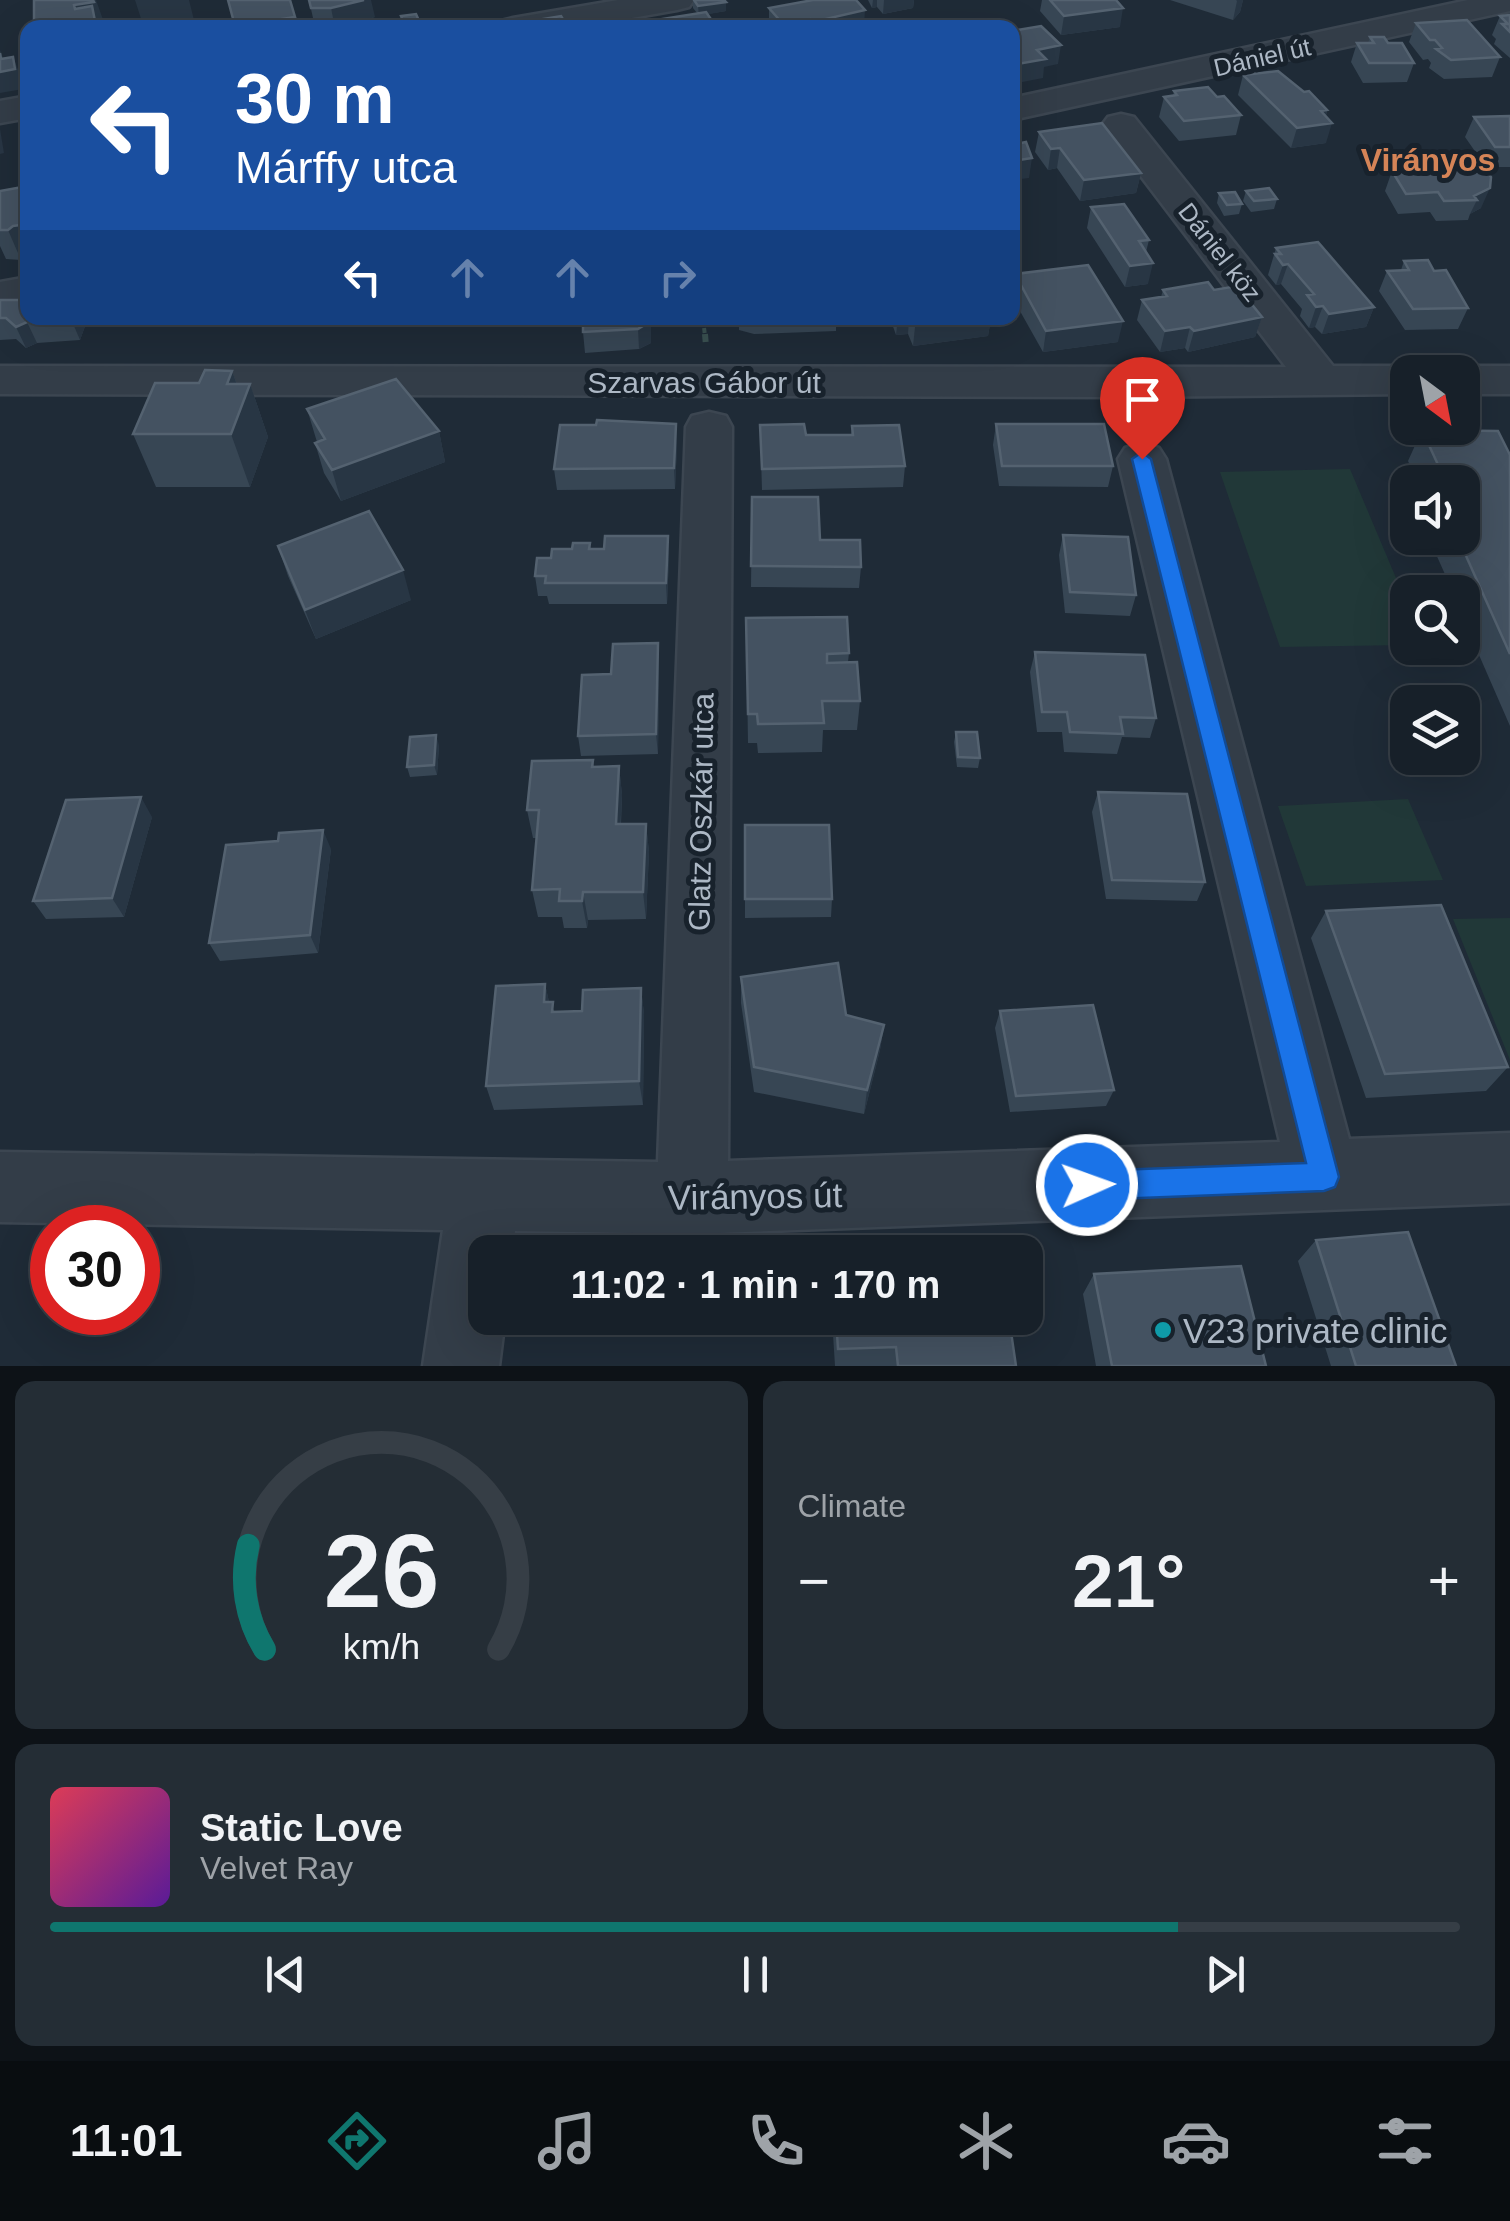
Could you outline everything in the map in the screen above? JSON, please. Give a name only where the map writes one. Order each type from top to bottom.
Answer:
[{"type":"street","points":[[560,20],[677,0]]},
{"type":"street","name":"Dániel út","points":[[1020,107],[1510,1]]},
{"type":"street","name":"Dániel köz","points":[[1121,124],[1320,380]]},
{"type":"street","name":"Szarvas Gábor út","points":[[0,380],[1124,384],[1390,380]]},
{"type":"street","points":[[1480,380],[1510,380]]},
{"type":"street","name":"Glatz Oszkár utca","points":[[692,1198],[709,427]]},
{"type":"street","points":[[1142,459],[1324,1177]]},
{"type":"street","name":"Virányos út","points":[[0,1187],[484,1198],[692,1198],[1510,1168]]},
{"type":"street","points":[[461,1366],[484,1198]]},
{"type":"green space","points":[[1350,469],[1395,575],[1390,575],[1390,645],[1280,647],[1220,472]]},
{"type":"green space","points":[[1408,799],[1443,880],[1306,886],[1278,806]]},
{"type":"green space","points":[[1510,918],[1510,1060],[1453,919]]},
{"type":"building","points":[[34,0],[94,2],[74,5],[75,9],[92,6],[95,20],[34,20]]},
{"type":"building","points":[[228,0],[290,0],[295,17],[275,20],[233,20]]},
{"type":"building","points":[[309,0],[364,0],[311,8]]},
{"type":"building","points":[[694,0],[724,0],[726,2],[698,6]]},
{"type":"building","points":[[813,0],[856,0],[865,10],[822,20],[780,20],[769,8]]},
{"type":"building","points":[[1050,0],[1116,0],[1123,8],[1064,16]]},
{"type":"building","points":[[706,12],[712,20],[656,20]]},
{"type":"building","points":[[416,14],[419,20],[403,20],[401,16]]},
{"type":"building","points":[[1510,15],[1510,32],[1500,16]]},
{"type":"building","points":[[1467,20],[1500,57],[1451,60],[1436,49],[1442,48],[1416,23]]},
{"type":"building","points":[[1041,26],[1061,45],[1037,50],[1046,59],[1020,64],[1020,30]]},
{"type":"building","points":[[1370,37],[1402,43],[1414,63],[1369,63],[1357,43],[1374,43]]},
{"type":"building","points":[[0,53],[1,59],[13,57],[15,69],[0,72]]},
{"type":"building","points":[[1278,71],[1304,92],[1309,91],[1327,110],[1321,111],[1332,123],[1297,128],[1243,75]]},
{"type":"building","points":[[1208,87],[1217,97],[1224,96],[1241,115],[1184,121],[1164,97],[1177,95],[1174,91]]},
{"type":"building","points":[[1510,116],[1510,147],[1495,147],[1474,117]]},
{"type":"building","points":[[1102,123],[1141,173],[1084,180],[1060,148],[1051,149],[1039,132]]},
{"type":"building","points":[[1020,142],[1026,142],[1032,158],[1020,160]]},
{"type":"building","points":[[1462,154],[1469,163],[1482,165],[1491,177],[1490,188],[1474,196],[1477,200],[1444,201],[1438,192],[1406,194],[1392,171],[1399,165],[1417,163],[1412,156]]},
{"type":"building","points":[[20,187],[20,225],[8,230],[0,230],[0,191]]},
{"type":"building","points":[[1269,188],[1277,199],[1254,201],[1246,191]]},
{"type":"building","points":[[1235,192],[1242,204],[1227,205],[1219,193]]},
{"type":"building","points":[[1124,204],[1149,240],[1139,241],[1153,263],[1130,266],[1091,207]]},
{"type":"building","points":[[1318,242],[1374,307],[1329,314],[1323,306],[1316,307],[1307,295],[1314,294],[1275,254],[1281,254],[1276,248]]},
{"type":"building","points":[[1428,260],[1434,271],[1446,270],[1468,308],[1413,309],[1387,271],[1409,270],[1404,261]]},
{"type":"building","points":[[1088,265],[1123,321],[1046,331],[1020,283],[1020,273]]},
{"type":"building","points":[[1208,282],[1214,290],[1237,286],[1262,317],[1194,331],[1190,327],[1165,331],[1142,300],[1167,296],[1163,290]]},
{"type":"building","points":[[0,300],[20,300],[20,325],[16,327],[0,318]]},
{"type":"building","points":[[583,325],[644,325],[638,329],[583,332]]},
{"type":"building","points":[[205,370],[232,371],[227,384],[250,384],[231,434],[133,434],[155,383],[199,383]]},
{"type":"building","points":[[396,379],[439,431],[332,470],[315,443],[325,439],[307,409]]},
{"type":"building","points":[[597,420],[676,424],[674,468],[554,469],[560,425],[596,425]]},
{"type":"building","points":[[804,424],[806,435],[853,435],[852,426],[899,425],[905,466],[762,469],[760,425]]},
{"type":"building","points":[[996,424],[1104,424],[1113,466],[1002,466]]},
{"type":"building","points":[[1480,431],[1498,431],[1510,455],[1510,654],[1480,587],[1480,575],[1475,575],[1466,555],[1480,555],[1480,465],[1438,465],[1429,445],[1480,445]]},
{"type":"building","points":[[752,497],[818,497],[820,540],[860,540],[861,567],[751,566]]},
{"type":"building","points":[[369,511],[403,570],[305,610],[278,546]]},
{"type":"building","points":[[1063,535],[1128,537],[1136,595],[1070,592]]},
{"type":"building","points":[[605,536],[668,536],[666,583],[545,583],[546,576],[535,576],[537,558],[551,558],[552,549],[572,549],[573,543],[590,543],[589,549],[604,549]]},
{"type":"building","points":[[847,617],[849,653],[827,654],[827,663],[857,662],[860,701],[822,701],[824,723],[758,724],[757,714],[748,714],[746,618]]},
{"type":"building","points":[[658,643],[656,734],[578,736],[582,675],[611,674],[613,644]]},
{"type":"building","points":[[1035,652],[1145,655],[1156,718],[1120,717],[1123,734],[1070,732],[1067,712],[1042,712]]},
{"type":"building","points":[[956,732],[977,732],[980,758],[958,757]]},
{"type":"building","points":[[436,735],[434,765],[407,767],[410,737]]},
{"type":"building","points":[[593,760],[592,767],[619,766],[616,824],[646,824],[643,892],[583,892],[582,901],[559,901],[560,889],[532,890],[539,810],[527,810],[532,761]]},
{"type":"building","points":[[1098,792],[1187,794],[1205,882],[1112,880]]},
{"type":"building","points":[[141,797],[112,898],[33,901],[66,800]]},
{"type":"building","points":[[745,825],[829,825],[832,899],[745,899]]},
{"type":"building","points":[[323,830],[310,935],[209,943],[226,845],[278,841],[279,833]]},
{"type":"building","points":[[1441,905],[1508,1067],[1385,1074],[1326,911]]},
{"type":"building","points":[[838,963],[846,1015],[884,1025],[867,1090],[754,1067],[741,977]]},
{"type":"building","points":[[545,984],[544,1002],[553,1002],[552,1012],[582,1011],[583,990],[641,988],[639,1081],[486,1086],[496,986]]},
{"type":"building","points":[[1093,1005],[1114,1090],[1016,1096],[1000,1011]]},
{"type":"building","points":[[1408,1232],[1456,1366],[1356,1366],[1316,1240]]},
{"type":"building","name":"V23 private clinic","points":[[1241,1266],[1266,1366],[1112,1366],[1094,1274]]},
{"type":"building","points":[[837,1335],[1011,1335],[1016,1366],[898,1366],[896,1347],[838,1349]]},
{"type":"place","name":"V23 private clinic","points":[[1163,1330]]},
{"type":"district","name":"Virányos","points":[[1428,160]]},
{"type":"route","points":[[1087,1185],[1324,1177],[1142,459]]}]
